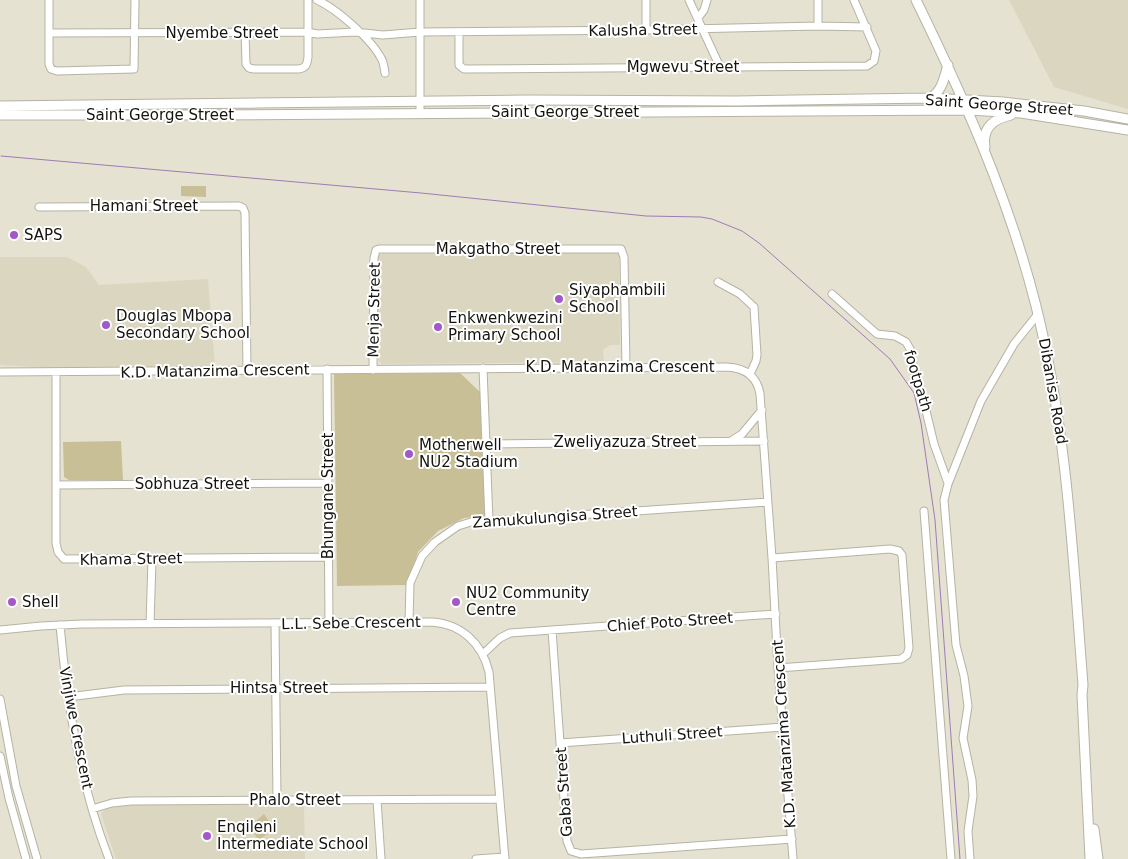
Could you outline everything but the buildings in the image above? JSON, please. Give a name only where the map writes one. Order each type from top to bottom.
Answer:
[{"type":"main road","name":"Dibanisa Road","points":[[916,0],[963,99],[1005,202],[1038,314],[1052,381],[1066,471],[1082,685],[1090,859]]},
{"type":"main road","points":[[930,98],[941,88],[948,66]]},
{"type":"main road","name":"Saint George Street","points":[[0,106],[930,98],[1041,106],[1128,119]]},
{"type":"main road","name":"Saint George Street","points":[[0,115],[202,116],[967,110],[1021,113],[1128,130]]},
{"type":"main road","points":[[986,156],[984,140],[986,130],[991,123],[1003,117],[1021,113]]},
{"type":"main road","name":"Dibanisa Road","points":[[1082,685],[1085,694],[1098,859]]},
{"type":"street","points":[[49,0],[49,64],[51,69],[128,70],[135,68],[135,0]]},
{"type":"street","points":[[245,32],[246,60],[249,68],[304,68],[307,64],[308,0]]},
{"type":"street","points":[[318,0],[327,4],[369,41],[382,59],[385,73]]},
{"type":"street","points":[[420,0],[420,113]]},
{"type":"street","points":[[646,0],[646,30]]},
{"type":"street","points":[[689,0],[720,67]]},
{"type":"street","points":[[698,18],[704,10],[707,0]]},
{"type":"street","points":[[818,0],[818,26]]},
{"type":"street","name":"Mgwevu Street","points":[[459,32],[459,65],[464,69],[867,66],[874,61],[876,51],[854,0]]},
{"type":"street","name":"Kalusha Street","points":[[360,33],[383,35],[420,32],[818,26],[867,27]]},
{"type":"street","name":"Nyembe Street","points":[[49,33],[360,33]]},
{"type":"street","name":"Hamani Street","points":[[39,207],[238,206],[243,208],[245,213],[247,371]]},
{"type":"street","name":"Makgatho Street","points":[[376,250],[621,249],[624,257],[626,367]]},
{"type":"street","name":"Menja Street","points":[[373,370],[374,258],[376,250]]},
{"type":"street","points":[[718,282],[740,294],[754,307],[758,355],[750,374]]},
{"type":"street","name":"footpath","points":[[832,294],[877,334],[895,336],[906,342],[910,349],[915,375],[930,420],[934,444],[948,484]]},
{"type":"street","points":[[970,859],[968,831],[972,780],[963,738],[968,706],[964,676],[956,645],[944,500],[948,484],[986,393],[1014,344],[1038,314]]},
{"type":"street","name":"K.D. Matanzima Crescent","points":[[0,372],[727,367],[750,374],[759,388],[762,410],[778,668],[793,859]]},
{"type":"street","points":[[483,368],[490,521]]},
{"type":"street","name":"Bhungane Street","points":[[327,370],[329,623]]},
{"type":"street","name":"Khama Street","points":[[56,372],[57,549],[62,558],[67,560],[152,560],[328,557]]},
{"type":"street","points":[[731,442],[742,434],[762,410]]},
{"type":"street","name":"Zweliyazuza Street","points":[[486,444],[764,441]]},
{"type":"street","name":"Sobhuza Street","points":[[56,485],[328,483]]},
{"type":"street","name":"Zamukulungisa Street","points":[[409,622],[410,583],[422,556],[435,542],[458,526],[471,522],[768,502]]},
{"type":"street","points":[[924,511],[951,859]]},
{"type":"street","points":[[772,558],[890,549],[899,551],[902,555],[908,648],[907,655],[901,658],[778,668]]},
{"type":"street","points":[[150,624],[152,560]]},
{"type":"street","name":"Chief Poto Street","points":[[483,654],[505,634],[776,614]]},
{"type":"street","name":"L.L. Sebe Crescent","points":[[0,630],[60,625],[409,622],[438,622],[460,630],[471,639],[483,654],[489,672],[505,858]]},
{"type":"street","points":[[275,624],[277,800]]},
{"type":"street","name":"Vinjiwe Crescent","points":[[60,625],[68,697],[78,757],[92,809],[109,859]]},
{"type":"street","name":"Gaba Street","points":[[552,630],[567,842],[569,848],[581,854],[792,838]]},
{"type":"street","name":"Hintsa Street","points":[[68,697],[124,690],[490,687]]},
{"type":"street","points":[[0,699],[16,786],[38,859]]},
{"type":"street","name":"Luthuli Street","points":[[560,743],[784,727]]},
{"type":"street","points":[[0,756],[9,798],[26,859]]},
{"type":"street","name":"Phalo Street","points":[[92,809],[123,801],[499,799]]},
{"type":"street","points":[[377,800],[381,859]]},
{"type":"street","points":[[476,859],[505,858]]},
{"type":"shaded area","points":[[1009,0],[1128,0],[1128,109],[1054,87]]},
{"type":"shaded area","points":[[181,186],[206,186],[206,197],[181,196]]},
{"type":"shaded area","points":[[619,252],[620,345],[610,345],[603,350],[604,362],[382,364],[378,360],[377,254]]},
{"type":"shaded area","name":"Douglas Mbopa Secondary School","points":[[0,257],[67,257],[86,267],[99,285],[208,279],[215,366],[106,371],[0,365]]},
{"type":"shaded area","name":"Motherwell NU2 Stadium","points":[[460,373],[480,392],[485,516],[464,518],[438,531],[418,552],[407,585],[337,586],[334,374]]},
{"type":"shaded area","points":[[121,441],[123,480],[69,480],[64,477],[63,442]]},
{"type":"shaded area","name":"Enqileni Intermediate School","points":[[304,803],[305,859],[116,859],[101,814],[104,810],[123,804]]},
{"type":"shaded area","points":[[264,814],[274,829],[259,840],[249,827]]},
{"type":"waterway","points":[[1,156],[421,193],[646,216],[701,217],[712,219],[742,231],[759,243],[890,359],[914,393],[921,423],[935,520],[960,859]]},
{"type":"place","name":"SAPS","points":[[14,235]]},
{"type":"place","name":"Siyaphambili School","points":[[559,299]]},
{"type":"place","name":"Douglas Mbopa Secondary School","points":[[106,325]]},
{"type":"place","name":"Enkwenkwezini Primary School","points":[[438,327]]},
{"type":"place","name":"Motherwell NU2 Stadium","points":[[409,454]]},
{"type":"place","name":"Shell","points":[[12,602]]},
{"type":"place","name":"NU2 Community Centre","points":[[456,602]]},
{"type":"place","name":"Enqileni Intermediate School","points":[[207,836]]}]
